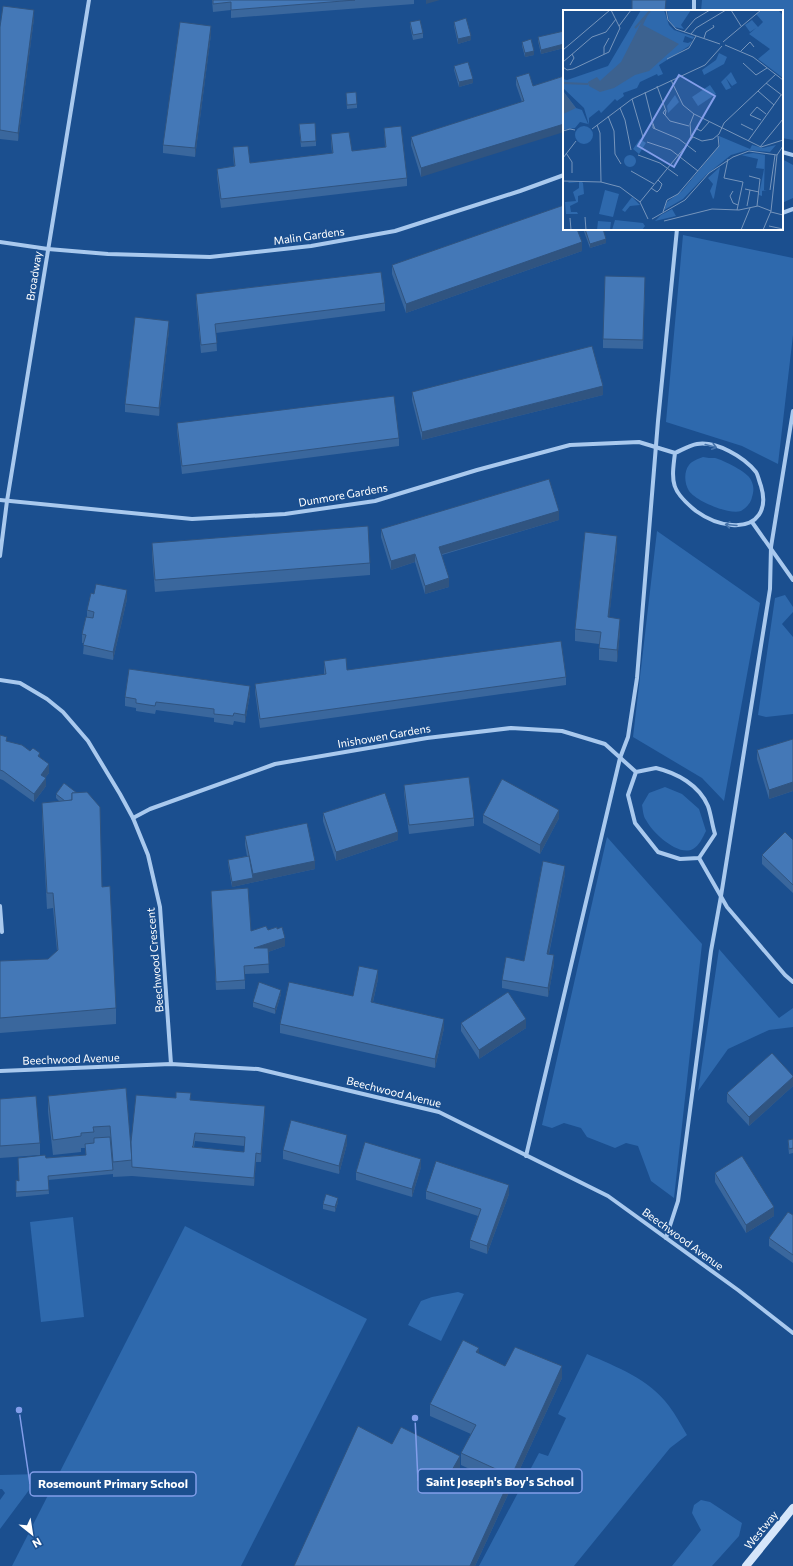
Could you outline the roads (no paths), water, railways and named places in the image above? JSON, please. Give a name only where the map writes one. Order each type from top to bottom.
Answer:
[{"type":"street","name":"Broadway","points":[[0,556],[7,501],[88,0]]},
{"type":"street","points":[[783,152],[793,156]]},
{"type":"street","name":"Malin Gardens","points":[[0,242],[48,249],[108,254],[210,258],[311,246],[395,231],[520,192],[563,175]]},
{"type":"street","points":[[783,212],[793,209]]},
{"type":"street","points":[[526,1156],[620,758],[628,737],[637,678],[677,230]]},
{"type":"street","points":[[666,1238],[678,1201],[711,951],[770,589],[771,547],[793,411]]},
{"type":"street","name":"Dunmore Gardens","points":[[0,500],[192,519],[285,514],[375,501],[477,470],[570,445],[639,442],[675,453]]},
{"type":"street","points":[[696,444],[708,444],[734,453],[756,472],[764,496],[760,514],[752,522],[740,526],[725,525],[706,518],[683,501],[672,483],[675,453],[696,444]]},
{"type":"street","points":[[752,522],[793,580]]},
{"type":"street","name":"Beechwood Crescent","points":[[0,680],[20,684],[47,699],[64,712],[88,741],[120,794],[132,818],[148,855],[160,907],[171,1064]]},
{"type":"street","name":"Inishowen Gardens","points":[[132,818],[150,809],[275,764],[426,738],[511,728],[562,731],[605,744],[636,772]]},
{"type":"street","points":[[656,768],[667,771],[686,780],[699,792],[708,806],[715,834],[699,858],[680,859],[658,852],[635,823],[628,795],[636,772],[656,768]]},
{"type":"street","points":[[699,858],[727,907],[785,975],[793,982]]},
{"type":"street","points":[[0,906],[2,932]]},
{"type":"street","name":"Beechwood Avenue","points":[[0,1071],[171,1064],[258,1069],[439,1112],[608,1196],[738,1290],[793,1333]]},
{"type":"street","name":"Westway","points":[[746,1566],[793,1508]]},
{"type":"place","name":"Rosemount Primary School","points":[[19,1410]]},
{"type":"place","name":"Saint Joseph's Boy's School","points":[[415,1418]]}]
